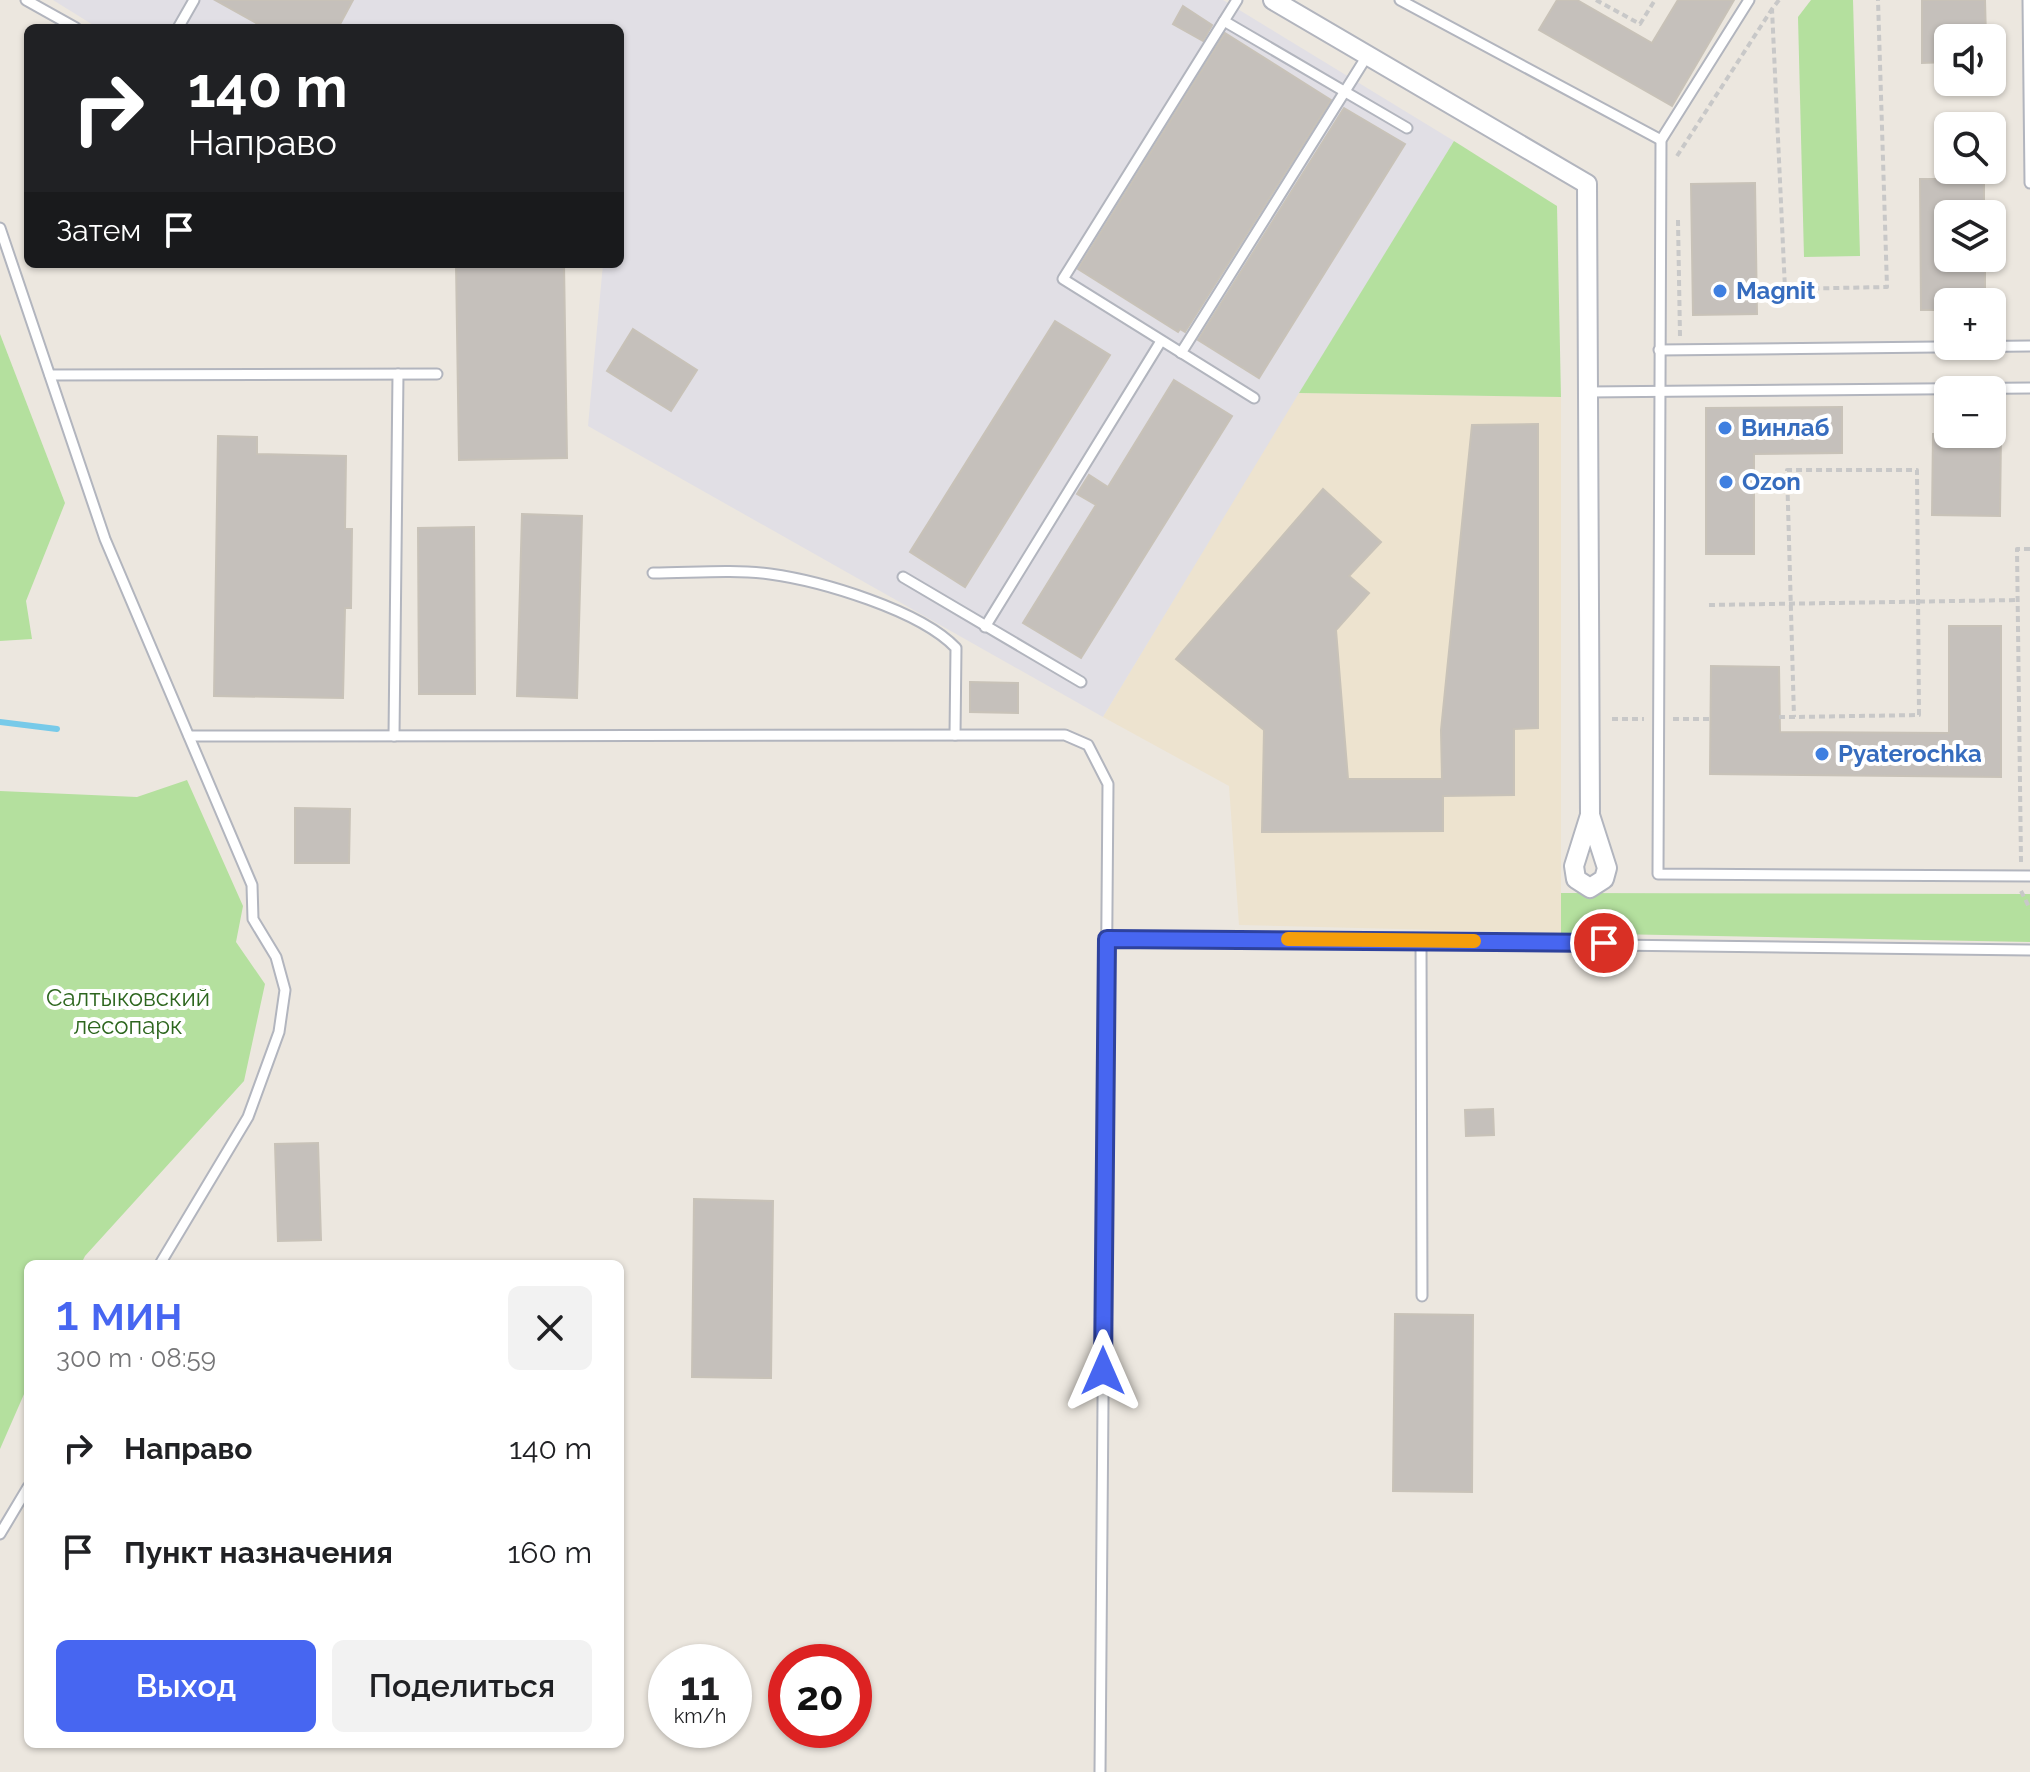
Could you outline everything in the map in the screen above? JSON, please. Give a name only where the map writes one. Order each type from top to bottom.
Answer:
[{"type":"street","points":[[1273,0],[1587,184],[1590,815]]},
{"type":"lane","points":[[26,0],[69,24]]},
{"type":"lane","points":[[180,24],[194,0]]},
{"type":"lane","points":[[1237,0],[1063,279],[1254,398]]},
{"type":"lane","points":[[1400,0],[1661,140]]},
{"type":"lane","points":[[1749,0],[1661,140],[1658,874],[2025,876]]},
{"type":"lane","points":[[2028,0],[2030,183]]},
{"type":"lane","points":[[1224,21],[1407,128]]},
{"type":"lane","points":[[1181,353],[1367,56]]},
{"type":"lane","points":[[0,228],[105,539],[252,885],[253,919],[276,957],[285,990],[279,1032],[248,1117],[162,1260]]},
{"type":"lane","points":[[985,627],[1161,341]]},
{"type":"lane","points":[[1659,350],[2030,346]]},
{"type":"lane","points":[[394,736],[398,374]]},
{"type":"lane","points":[[50,375],[437,374]]},
{"type":"lane","points":[[1588,392],[2030,388]]},
{"type":"lane","points":[[653,573],[769,574],[873,599],[939,634],[956,648],[955,735]]},
{"type":"lane","points":[[903,577],[1081,682]]},
{"type":"lane","points":[[189,736],[1065,735],[1088,745],[1108,784],[1100,1772]]},
{"type":"lane","points":[[1107,939],[1421,940],[2030,950]]},
{"type":"lane","points":[[1421,940],[1422,1296]]},
{"type":"lane","points":[[0,1534],[24,1494]]},
{"type":"path","points":[[1596,0],[1640,24],[1655,0]]},
{"type":"path","points":[[1676,157],[1779,0]]},
{"type":"path","points":[[1772,9],[1785,289],[1887,287],[1878,0]]},
{"type":"path","points":[[1677,216],[1681,350]]},
{"type":"path","points":[[1779,717],[1794,717],[1919,715],[1917,470],[1787,470],[1794,717]]},
{"type":"path","points":[[2030,549],[2017,549],[2025,876],[2021,893],[2030,909]]},
{"type":"path","points":[[1709,605],[2018,600]]},
{"type":"shaded area","points":[[53,0],[1223,0],[1454,141],[1103,717],[588,426],[603,268],[624,268],[624,24],[92,24]]},
{"type":"shaded area","points":[[1299,393],[1561,397],[1561,933],[1239,925],[1229,786],[1103,717]]},
{"type":"green space","points":[[1811,0],[1853,0],[1860,256],[1804,257],[1798,17]]},
{"type":"green space","points":[[1454,141],[1557,206],[1561,397],[1299,393]]},
{"type":"green space","points":[[0,334],[65,503],[26,601],[32,639],[0,641]]},
{"type":"green space","name":"Салтыковский лесопарк","points":[[187,780],[243,906],[236,942],[265,984],[244,1081],[83,1260],[24,1260],[24,1394],[0,1449],[0,791],[137,797]]},
{"type":"green space","points":[[1561,893],[2030,894],[2030,942],[1561,933]]},
{"type":"building","points":[[215,0],[353,0],[340,24],[258,24]]},
{"type":"building","points":[[1557,0],[1577,0],[1652,43],[1678,0],[1734,0],[1672,106],[1539,30]]},
{"type":"building","points":[[1922,0],[1985,0],[1986,24],[1934,24],[1934,63],[1922,63]]},
{"type":"building","points":[[1183,6],[1212,25],[1203,41],[1173,24]]},
{"type":"building","points":[[1225,33],[1331,100],[1185,332],[1180,329],[1178,332],[1078,269]]},
{"type":"building","points":[[1344,108],[1405,144],[1259,378],[1198,340]]},
{"type":"building","points":[[1920,179],[1934,179],[1934,184],[1984,184],[1984,200],[1934,200],[1934,272],[1985,272],[1985,288],[1934,288],[1934,310],[1921,310]]},
{"type":"building","points":[[1755,183],[1757,314],[1693,315],[1691,184]]},
{"type":"building","points":[[456,268],[564,268],[567,458],[459,460]]},
{"type":"building","points":[[1055,321],[1110,355],[965,587],[910,552]]},
{"type":"building","points":[[633,329],[697,370],[671,411],[607,371]]},
{"type":"building","points":[[1174,380],[1232,416],[1081,658],[1023,623],[1096,505],[1077,494],[1089,475],[1108,487]]},
{"type":"building","points":[[1842,407],[1842,453],[1754,454],[1754,554],[1706,554],[1706,408]]},
{"type":"building","points":[[1538,424],[1538,728],[1514,729],[1514,795],[1443,796],[1443,831],[1262,832],[1264,730],[1176,659],[1323,489],[1381,542],[1349,576],[1369,593],[1336,630],[1348,779],[1442,779],[1441,730],[1472,425]]},
{"type":"building","points":[[1933,434],[1934,448],[2001,448],[2000,516],[1932,515]]},
{"type":"building","points":[[218,436],[257,437],[257,454],[346,456],[345,529],[352,529],[351,608],[345,608],[343,698],[214,696]]},
{"type":"building","points":[[522,514],[582,516],[577,698],[517,696]]},
{"type":"building","points":[[474,527],[475,694],[419,694],[418,528]]},
{"type":"building","points":[[1949,626],[2001,626],[2001,777],[1710,774],[1711,666],[1779,667],[1780,732],[1949,733]]},
{"type":"building","points":[[970,682],[1018,683],[1018,713],[970,712]]},
{"type":"building","points":[[295,808],[350,809],[349,863],[295,863]]},
{"type":"building","points":[[1493,1109],[1494,1135],[1466,1136],[1465,1110]]},
{"type":"building","points":[[318,1143],[321,1240],[278,1241],[275,1144]]},
{"type":"building","points":[[694,1199],[773,1201],[771,1378],[692,1377]]},
{"type":"building","points":[[1395,1314],[1473,1315],[1472,1492],[1393,1491]]},
{"type":"waterway","points":[[0,722],[57,729]]},
{"type":"slow traffic","points":[[1288,939],[1474,941]]},
{"type":"place","name":"Magnit","points":[[1720,291]]},
{"type":"place","name":"Винлаб","points":[[1725,428]]},
{"type":"place","name":"Ozon","points":[[1726,482]]},
{"type":"place","name":"Pyaterochka","points":[[1822,754]]},
{"type":"route","points":[[1103,1371],[1107,939],[1604,943]]}]
